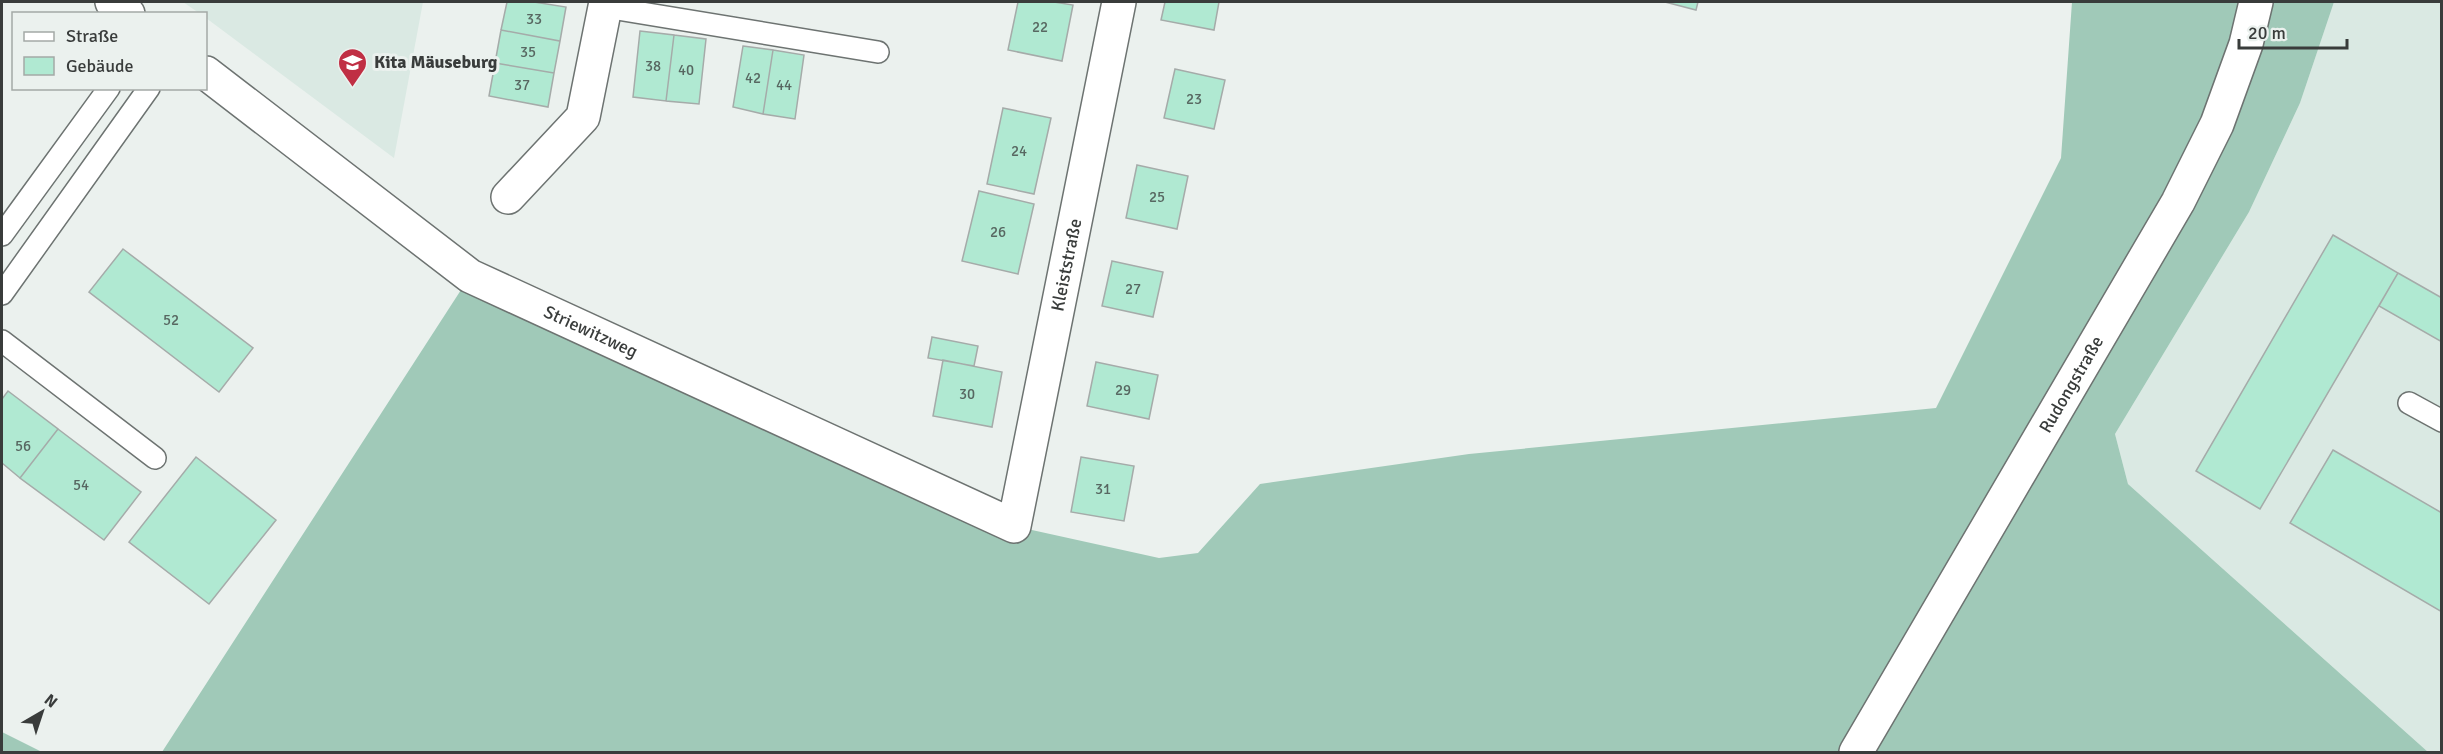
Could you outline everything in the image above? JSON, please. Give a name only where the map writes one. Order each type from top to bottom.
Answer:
[{"type":"street","points":[[112,2],[125,12]]},
{"type":"street","name":"Kleiststraße","points":[[1014,526],[1119,2]]},
{"type":"street","name":"Rudongstraße","points":[[1856,753],[2178,202],[2217,124],[2246,44],[2256,2]]},
{"type":"street","points":[[508,197],[583,117],[605,4]]},
{"type":"street","name":"Striewitzweg","points":[[207,74],[470,276],[1014,526]]},
{"type":"lane","points":[[605,4],[878,52]]},
{"type":"lane","points":[[2,235],[108,90]]},
{"type":"lane","points":[[2,294],[149,90]]},
{"type":"lane","points":[[2,341],[155,458]]},
{"type":"lane","points":[[2409,403],[2442,421]]},
{"type":"shaded area","name":"Kita Mäuseburg","points":[[183,2],[423,2],[394,158],[207,19],[207,12],[198,12]]},
{"type":"shaded area","points":[[2334,2],[2441,2],[2441,752],[2428,752],[2128,484],[2115,434],[2249,212],[2300,103]]},
{"type":"green space","points":[[2072,2],[2334,2],[2300,103],[2249,212],[2115,434],[2128,484],[2428,752],[162,752],[470,276],[1014,526],[1159,558],[1198,553],[1260,484],[1469,454],[1936,408],[2061,158]]},
{"type":"green space","points":[[2,732],[42,752],[2,752]]},
{"type":"building","points":[[507,2],[534,2],[566,7],[560,41],[501,30]]},
{"type":"building","points":[[1018,2],[1054,2],[1073,5],[1062,61],[1008,50]]},
{"type":"building","points":[[1165,2],[1219,2],[1214,30],[1161,20]]},
{"type":"building","points":[[1665,2],[1698,2],[1696,10]]},
{"type":"building","points":[[501,30],[560,41],[554,73],[495,63]]},
{"type":"building","points":[[640,31],[674,35],[666,101],[633,97]]},
{"type":"building","points":[[674,35],[706,39],[699,104],[666,101]]},
{"type":"building","points":[[743,46],[773,50],[763,114],[733,107]]},
{"type":"building","points":[[773,50],[804,55],[795,119],[763,114]]},
{"type":"building","points":[[495,63],[554,73],[548,107],[489,96]]},
{"type":"building","points":[[1175,69],[1225,80],[1214,129],[1164,118]]},
{"type":"building","points":[[1003,108],[1051,118],[1034,194],[987,184]]},
{"type":"building","points":[[1137,165],[1188,176],[1177,229],[1126,218]]},
{"type":"building","points":[[979,191],[1034,204],[1018,274],[962,261]]},
{"type":"building","points":[[2333,235],[2398,273],[2260,509],[2196,471]]},
{"type":"building","points":[[123,249],[253,348],[219,392],[89,292]]},
{"type":"building","points":[[1112,261],[1163,272],[1153,317],[1102,306]]},
{"type":"building","points":[[2398,273],[2442,298],[2442,342],[2379,306]]},
{"type":"building","points":[[932,337],[978,346],[974,366],[928,358]]},
{"type":"building","points":[[943,360],[1002,372],[992,427],[933,416]]},
{"type":"building","points":[[1096,362],[1158,375],[1149,419],[1087,406]]},
{"type":"building","points":[[8,391],[58,429],[20,478],[2,463],[2,399]]},
{"type":"building","points":[[58,429],[141,492],[104,540],[20,478]]},
{"type":"building","points":[[2333,450],[2442,513],[2442,612],[2290,523]]},
{"type":"building","points":[[196,457],[276,520],[209,604],[129,542]]},
{"type":"building","points":[[1081,457],[1134,466],[1124,521],[1071,512]]},
{"type":"place","name":"Kita Mäuseburg","points":[[353,88]]}]
